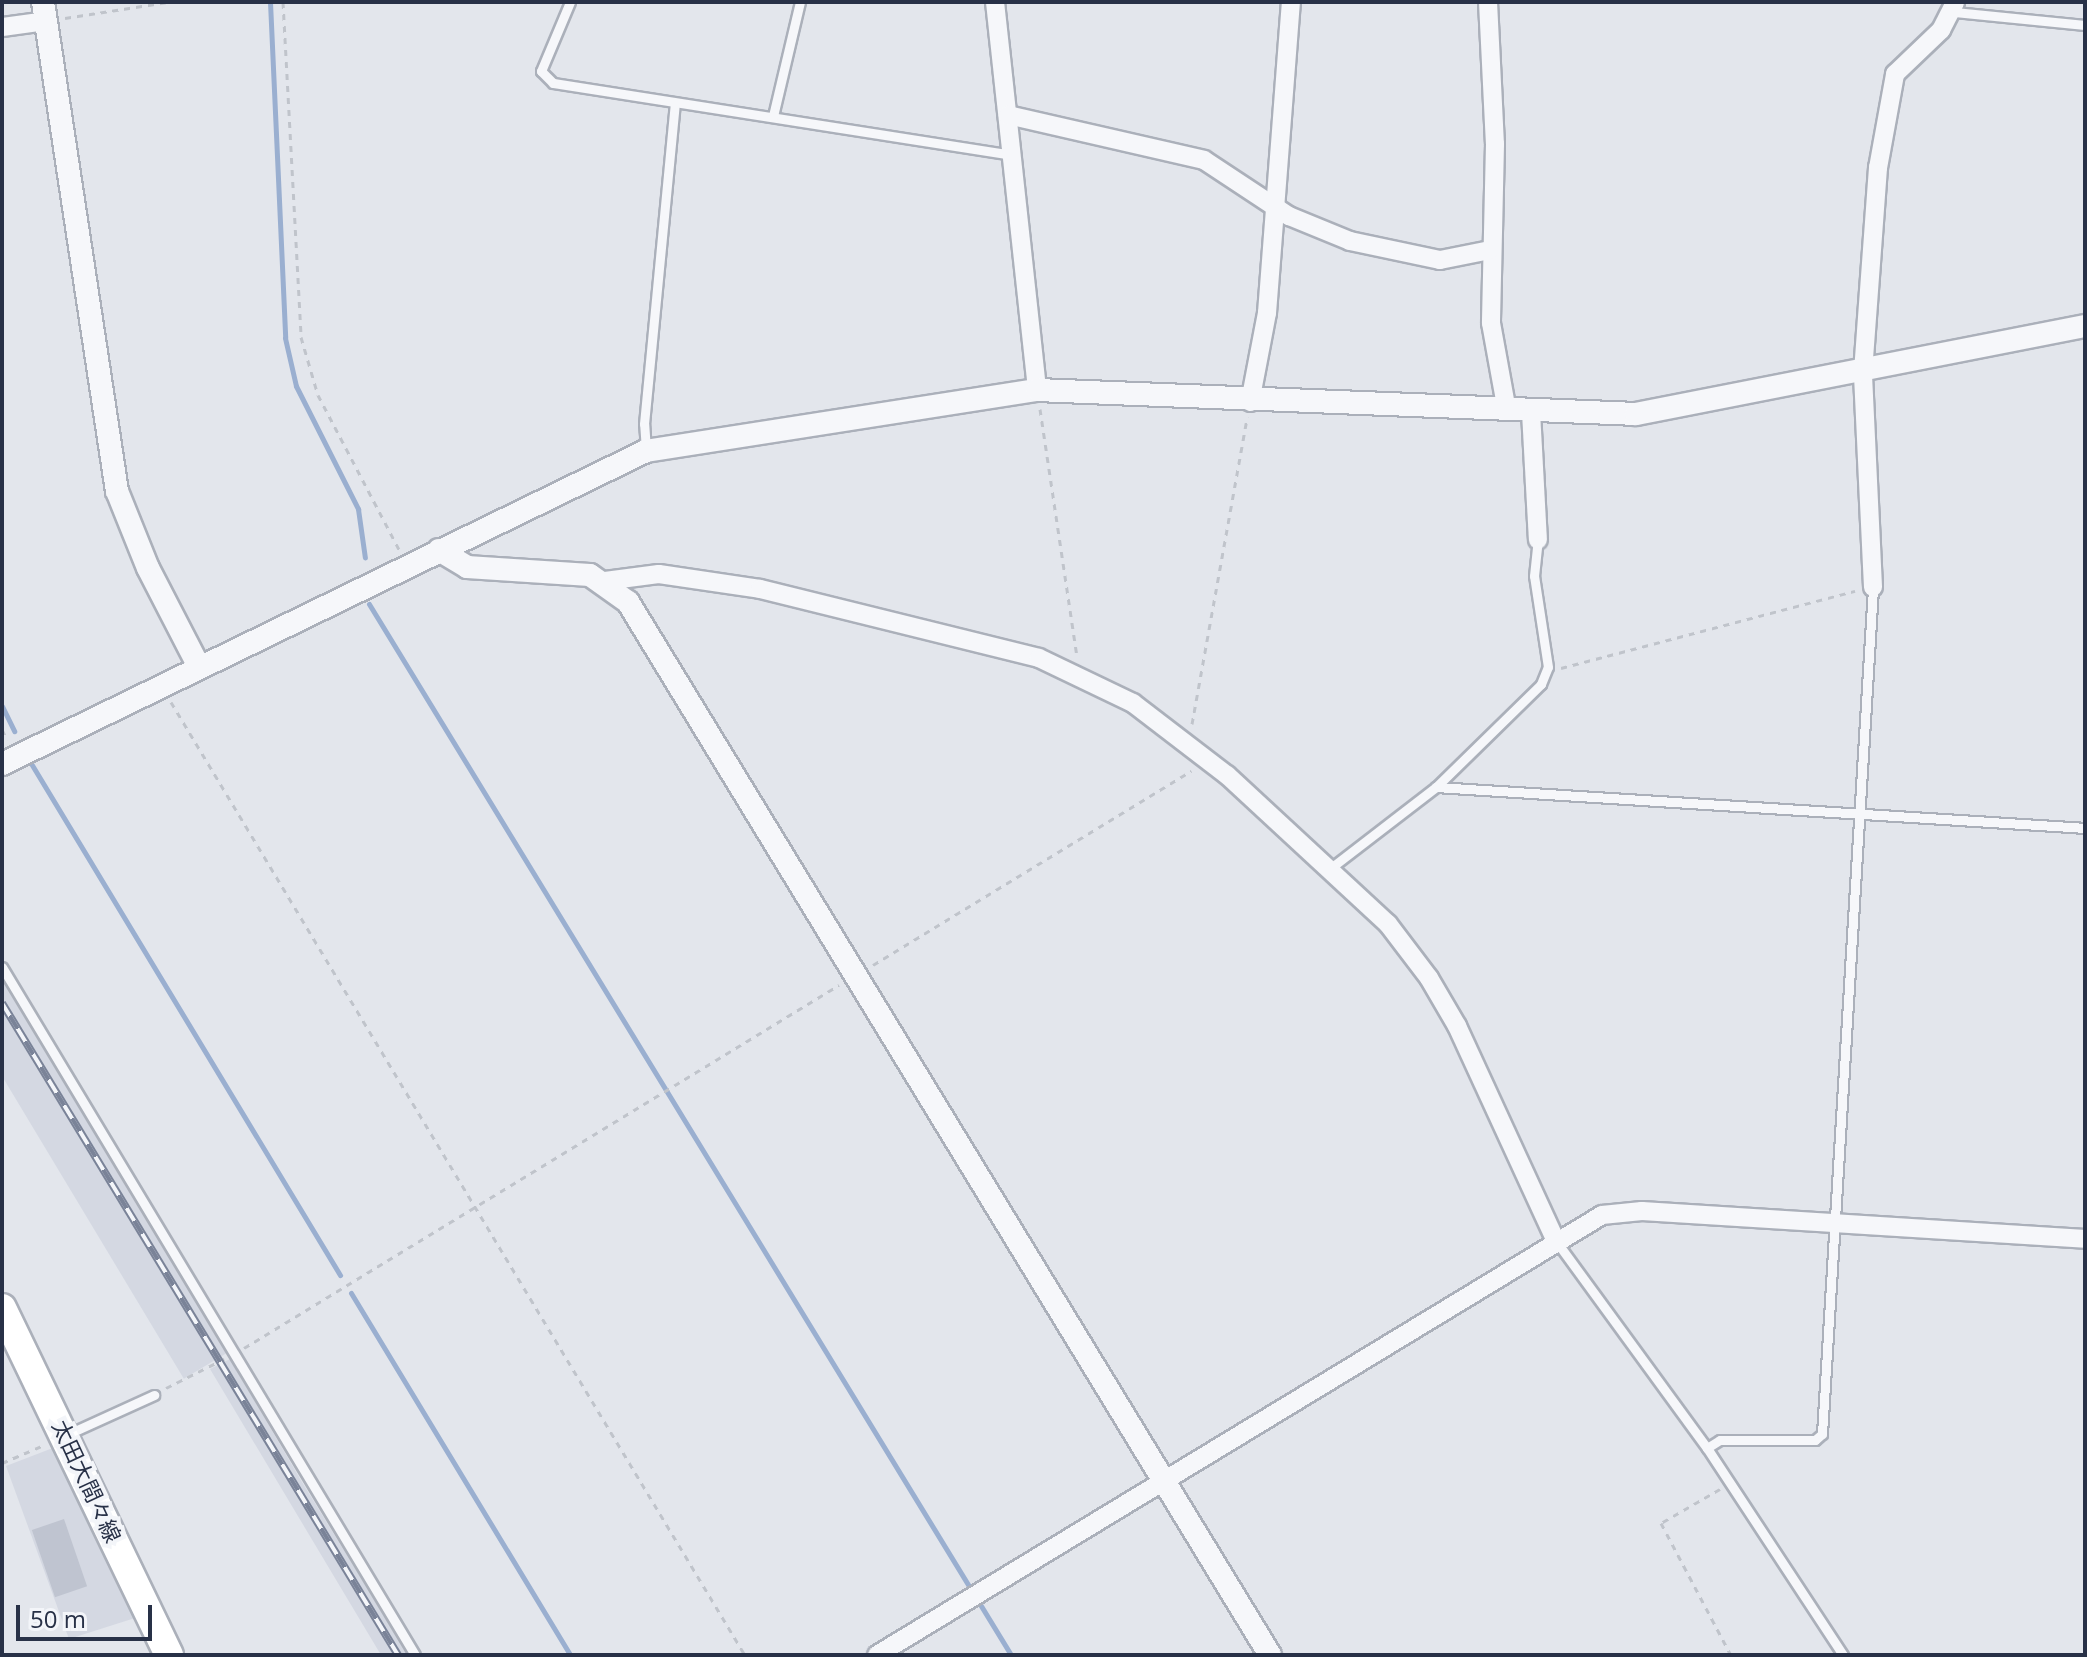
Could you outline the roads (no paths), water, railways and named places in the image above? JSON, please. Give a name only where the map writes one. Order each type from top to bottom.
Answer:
[{"type":"main road","name":"太田大間々線","points":[[4,1314],[66,1435],[169,1655]]},
{"type":"street","points":[[995,2],[1037,390]]},
{"type":"street","points":[[1250,402],[1267,313],[1291,2]]},
{"type":"street","points":[[1488,2],[1495,144],[1490,250],[1491,323],[1507,411]]},
{"type":"street","points":[[1873,587],[1863,372],[1870,230],[1890,85],[1902,65],[1955,7]]},
{"type":"street","points":[[2,27],[44,12],[117,491],[148,568],[199,667]]},
{"type":"street","points":[[1008,115],[1204,160],[1274,206],[1340,238],[1440,260],[1490,250]]},
{"type":"street","points":[[2,764],[646,451],[1037,390],[1250,402],[1636,414],[1863,372],[2085,326]]},
{"type":"street","points":[[1531,412],[1538,540]]},
{"type":"street","points":[[439,550],[467,567],[590,575],[605,581],[628,602],[789,860],[853,977],[1166,1479],[1270,1655]]},
{"type":"street","points":[[605,581],[659,574],[760,589],[1075,672],[1133,703],[1206,758],[1332,867],[1388,924],[1429,978],[1556,1241]]},
{"type":"street","points":[[877,1655],[1602,1215],[1631,1211],[2085,1239]]},
{"type":"lane","points":[[570,2],[541,71],[553,83],[1011,155]]},
{"type":"lane","points":[[773,116],[800,2]]},
{"type":"lane","points":[[1955,7],[2085,25]]},
{"type":"lane","points":[[646,451],[644,424],[675,103]]},
{"type":"lane","points":[[1332,867],[1436,787],[1524,704],[1546,672],[1534,576],[1538,540]]},
{"type":"lane","points":[[1707,1448],[1720,1440],[1815,1440],[1822,1434],[1873,587]]},
{"type":"lane","points":[[1436,787],[1861,811],[2085,828]]},
{"type":"lane","points":[[2,967],[415,1655]]},
{"type":"lane","points":[[1556,1241],[1707,1448],[1727,1485],[1843,1655]]},
{"type":"lane","points":[[66,1435],[154,1395]]},
{"type":"waterway","points":[[270,2],[285,338],[296,386],[358,509],[365,558]]},
{"type":"waterway","points":[[369,604],[1011,1655]]},
{"type":"waterway","points":[[2,706],[14,731]]},
{"type":"waterway","points":[[32,765],[340,1275]]},
{"type":"waterway","points":[[351,1293],[570,1655]]},
{"type":"railway","points":[[2,1003],[398,1655]]}]
